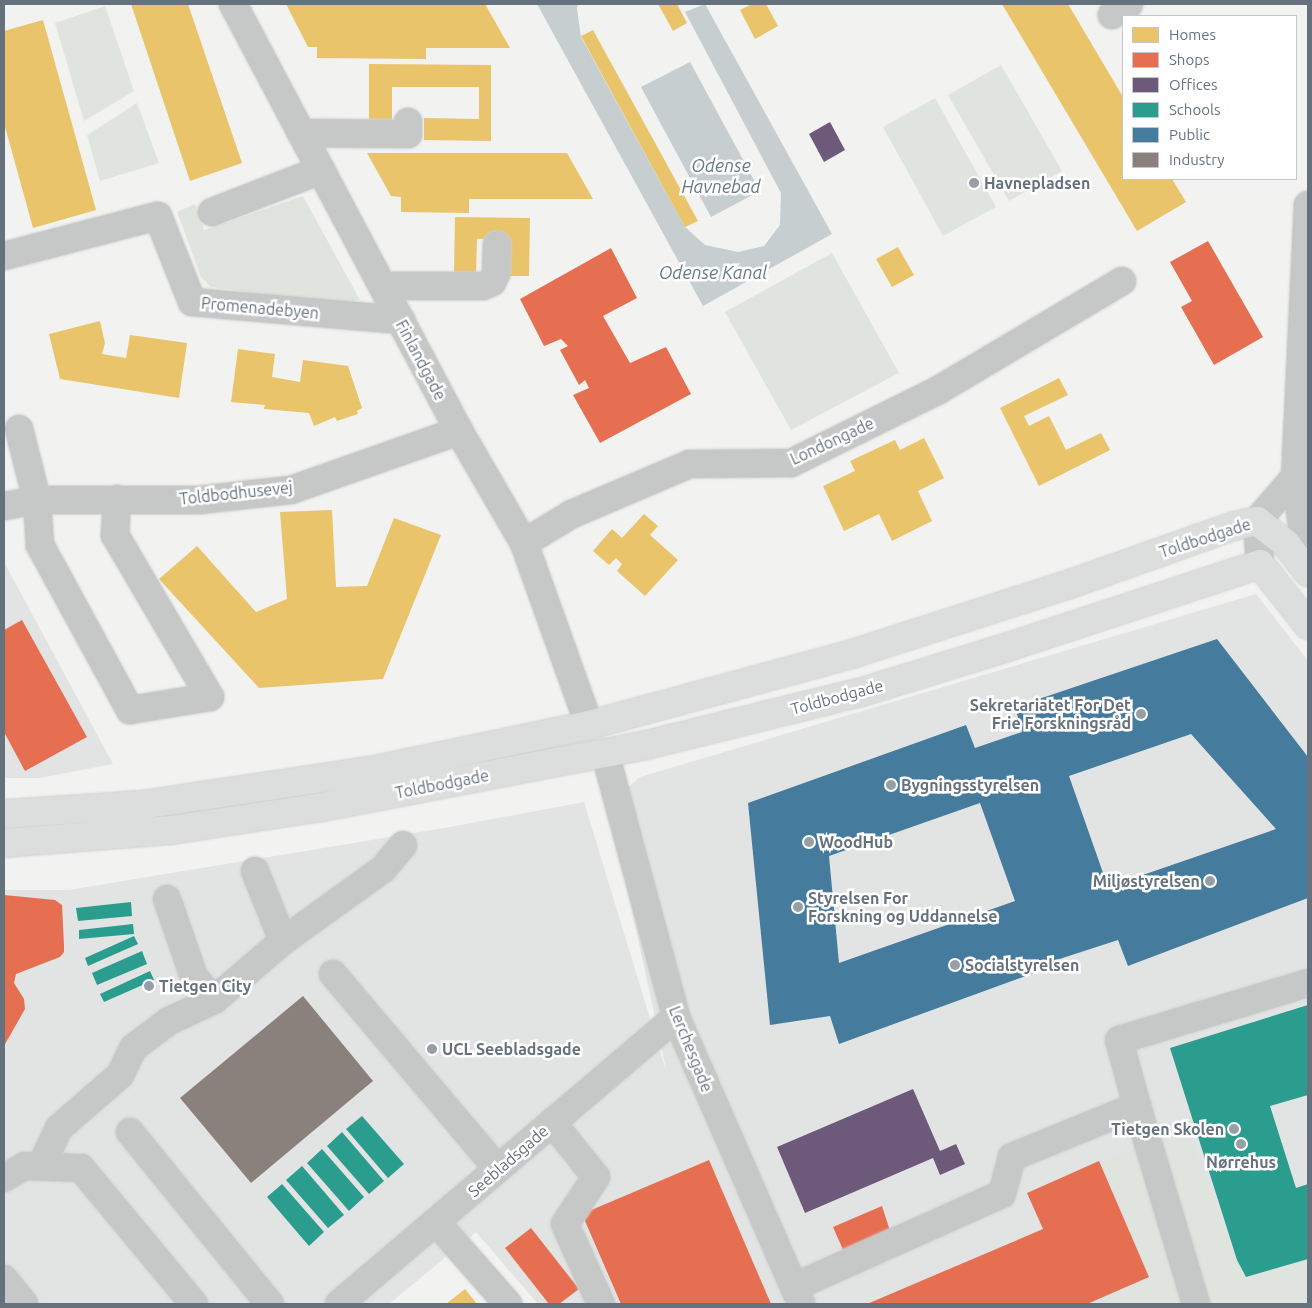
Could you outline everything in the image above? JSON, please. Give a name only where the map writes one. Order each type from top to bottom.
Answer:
[{"type":"main road","points":[[1256,521],[1301,535],[1308,572]]},
{"type":"main road","name":"Toldbodgade","points":[[4,814],[141,805],[368,771],[589,725],[855,653],[1070,584],[1234,526],[1256,521]]},
{"type":"main road","points":[[1260,564],[1308,625]]},
{"type":"main road","name":"Toldbodgade","points":[[4,843],[191,827],[322,807],[605,753],[862,692],[1008,647],[1260,564]]},
{"type":"main road","points":[[589,725],[605,753]]},
{"type":"street","name":"Finlandgade","points":[[233,4],[458,431],[524,543],[589,725]]},
{"type":"street","points":[[301,132],[408,134],[408,122]]},
{"type":"street","points":[[212,212],[321,170]]},
{"type":"street","points":[[1301,535],[1296,477],[1308,204]]},
{"type":"street","name":"Promenadebyen","points":[[4,256],[158,216],[192,302],[400,320]]},
{"type":"street","points":[[383,286],[483,286],[492,282],[496,274],[497,245]]},
{"type":"street","name":"Londongade","points":[[524,543],[572,514],[690,464],[791,463],[937,391],[1122,281]]},
{"type":"street","points":[[19,430],[37,500],[40,545],[130,710],[210,697],[115,535],[117,499]]},
{"type":"street","name":"Toldbodhusevej","points":[[4,506],[37,500],[199,500],[291,490],[458,431]]},
{"type":"street","points":[[1260,564],[1256,521],[1296,477]]},
{"type":"street","name":"Toldbodgade","points":[[1260,564],[1301,535]]},
{"type":"street","name":"Lerchesgade","points":[[605,753],[676,1017],[798,1296]]},
{"type":"street","points":[[41,1166],[59,1128],[120,1075],[133,1048],[169,1021],[214,1000],[283,941],[383,870],[403,845]]},
{"type":"street","points":[[255,871],[283,941]]},
{"type":"street","points":[[167,899],[194,977],[214,1000]]},
{"type":"street","points":[[333,974],[498,1169]]},
{"type":"street","points":[[1196,1304],[1119,1040],[1308,983]]},
{"type":"street","name":"Seebladsgade","points":[[339,1304],[676,1017]]},
{"type":"street","points":[[798,1296],[1002,1194],[1012,1157],[1137,1106]]},
{"type":"street","points":[[552,1122],[596,1177],[565,1224],[601,1304]]},
{"type":"street","points":[[130,1132],[270,1304]]},
{"type":"street","points":[[4,1178],[25,1166],[81,1168],[194,1304]]},
{"type":"street","points":[[436,1222],[508,1304]]},
{"type":"street","points":[[4,1279],[24,1304]]},
{"type":"shaded area","points":[[105,6],[134,91],[84,121],[55,23]]},
{"type":"shaded area","points":[[1001,65],[1062,171],[1009,201],[948,95]]},
{"type":"shaded area","points":[[935,98],[996,207],[943,236],[883,127]]},
{"type":"shaded area","points":[[137,103],[159,163],[100,181],[87,135]]},
{"type":"shaded area","points":[[303,196],[360,300],[341,304],[211,287],[201,277],[177,212],[195,204],[204,230]]},
{"type":"shaded area","points":[[832,253],[899,373],[791,430],[725,312]]},
{"type":"shaded area","points":[[4,562],[113,764],[40,778],[4,778]]},
{"type":"shaded area","points":[[1256,594],[1308,661],[1308,1304],[538,1304],[476,1232],[389,1304],[4,1304],[4,890],[69,890],[450,827],[584,802],[667,1074],[609,803],[640,777]]},
{"type":"shaded area","points":[[1188,1130],[1245,1277],[1308,1259],[1308,1304],[1087,1304],[1149,1277],[1099,1161]]},
{"type":"water","name":"Odense Kanal","points":[[537,4],[578,4],[581,37],[685,227],[705,245],[738,252],[764,246],[780,225],[781,193],[685,12],[705,4],[832,234],[703,306]]},
{"type":"water","name":"Odense Havnebad","points":[[690,62],[760,191],[711,217],[641,87]]},
{"type":"building: Homes","points":[[131,4],[188,4],[242,163],[190,181]]},
{"type":"building: Homes","points":[[286,4],[485,4],[510,48],[426,48],[426,59],[317,58],[317,47],[308,47]]},
{"type":"building: Homes","points":[[658,4],[677,4],[687,23],[673,31]]},
{"type":"building: Homes","points":[[752,4],[766,4],[778,26],[755,39],[740,10]]},
{"type":"building: Homes","points":[[1002,4],[1068,4],[1122,95],[1122,180],[1173,180],[1186,202],[1137,231]]},
{"type":"building: Homes","points":[[43,20],[96,210],[33,228],[4,123],[4,31]]},
{"type":"building: Homes","points":[[593,30],[698,221],[685,227],[581,36]]},
{"type":"building: Homes","points":[[369,64],[491,65],[491,141],[424,140],[424,118],[479,119],[479,87],[392,87],[392,122],[369,122]]},
{"type":"building: Homes","points":[[367,153],[567,153],[593,199],[469,199],[469,213],[401,212],[401,197],[391,196]]},
{"type":"building: Homes","points":[[455,217],[530,218],[529,276],[508,276],[509,239],[477,239],[476,277],[454,276]]},
{"type":"building: Homes","points":[[898,247],[914,275],[892,287],[876,259]]},
{"type":"building: Homes","points":[[100,321],[105,343],[102,354],[126,358],[130,335],[187,343],[179,398],[60,379],[49,334]]},
{"type":"building: Homes","points":[[238,349],[275,354],[272,377],[300,382],[303,360],[348,366],[362,408],[357,411],[358,414],[337,421],[335,417],[314,426],[309,413],[264,409],[265,405],[231,402]]},
{"type":"building: Homes","points":[[1059,378],[1068,395],[1024,416],[1029,426],[1049,416],[1066,450],[1101,433],[1110,450],[1039,486],[1000,408]]},
{"type":"building: Homes","points":[[924,438],[944,478],[918,491],[932,521],[892,541],[879,514],[844,531],[823,486],[855,471],[850,461],[895,440],[900,450]]},
{"type":"building: Homes","points":[[332,510],[336,587],[367,586],[394,518],[441,535],[383,679],[259,688],[159,579],[197,546],[256,612],[287,599],[280,512]]},
{"type":"building: Homes","points":[[644,514],[658,526],[650,535],[678,560],[645,596],[617,571],[622,564],[616,558],[609,565],[593,551],[612,529],[622,538]]},
{"type":"building: Homes","points":[[465,1289],[477,1304],[446,1304]]},
{"type":"building: Shops","points":[[1208,241],[1263,337],[1214,365],[1181,307],[1192,301],[1170,262]]},
{"type":"building: Shops","points":[[611,248],[637,298],[603,316],[630,363],[666,347],[691,394],[600,443],[573,395],[589,388],[585,380],[579,385],[560,350],[568,346],[561,339],[544,346],[520,299]]},
{"type":"building: Shops","points":[[22,620],[87,737],[25,771],[4,732],[4,630]]},
{"type":"building: Shops","points":[[4,895],[55,900],[62,905],[64,952],[60,957],[16,974],[14,983],[24,999],[25,1009],[4,1046]]},
{"type":"building: Shops","points":[[709,1160],[771,1304],[621,1304],[582,1214]]},
{"type":"building: Shops","points":[[1099,1161],[1149,1277],[1087,1304],[867,1304],[1043,1229],[1027,1193]]},
{"type":"building: Shops","points":[[882,1206],[890,1231],[844,1252],[833,1227]]},
{"type":"building: Shops","points":[[531,1228],[579,1289],[559,1304],[549,1304],[505,1248]]},
{"type":"building: Offices","points":[[830,122],[845,150],[824,162],[809,134]]},
{"type":"building: Offices","points":[[913,1089],[940,1151],[956,1144],[965,1164],[940,1175],[933,1158],[805,1213],[777,1147]]},
{"type":"building: Schools","points":[[131,902],[132,916],[78,921],[76,908]]},
{"type":"building: Schools","points":[[133,924],[134,934],[79,939],[79,930]]},
{"type":"building: Schools","points":[[134,936],[138,944],[88,966],[85,958]]},
{"type":"building: Schools","points":[[142,951],[147,964],[97,985],[92,973]]},
{"type":"building: Schools","points":[[150,971],[154,980],[104,1002],[100,994]]},
{"type":"building: Schools","name":"Nørrehus","points":[[1308,1005],[1308,1095],[1270,1106],[1296,1188],[1308,1184],[1308,1259],[1246,1277],[1237,1260],[1170,1048]]},
{"type":"building: Schools","points":[[362,1116],[404,1164],[388,1178],[346,1129]]},
{"type":"building: Schools","points":[[342,1132],[384,1181],[369,1194],[327,1146]]},
{"type":"building: Schools","points":[[322,1149],[364,1197],[349,1211],[307,1163]]},
{"type":"building: Schools","points":[[302,1166],[344,1215],[328,1228],[286,1180]]},
{"type":"building: Schools","points":[[282,1184],[324,1232],[309,1246],[267,1197]]},
{"type":"building: Public","name":"WoodHub","points":[[1217,639],[1308,757],[1308,898],[1128,966],[1118,940],[1041,965],[1042,970],[839,1044],[830,1016],[770,1025],[748,803],[966,725],[975,748],[1022,732],[1015,707]],"holes":[[[1191,734],[1276,829],[1108,887],[1069,776]],[[980,803],[1015,901],[839,963],[829,856]]]},
{"type":"building: Industry","points":[[303,996],[373,1081],[251,1183],[180,1098]]},
{"type":"place","name":"Havnepladsen","points":[[974,183]]},
{"type":"place","name":"Sekretariatet For Det Frie Forskningsråd","points":[[1141,714]]},
{"type":"place","name":"Bygningsstyrelsen","points":[[891,785]]},
{"type":"place","name":"WoodHub","points":[[809,842]]},
{"type":"place","name":"Miljøstyrelsen","points":[[1210,881]]},
{"type":"place","name":"Styrelsen For Forskning og Uddannelse","points":[[798,907]]},
{"type":"place","name":"Socialstyrelsen","points":[[955,965]]},
{"type":"place","name":"Tietgen City","points":[[149,986]]},
{"type":"place","name":"UCL Seebladsgade","points":[[432,1049]]},
{"type":"place","name":"Tietgen Skolen","points":[[1234,1129]]},
{"type":"place","name":"Nørrehus","points":[[1241,1144]]}]
